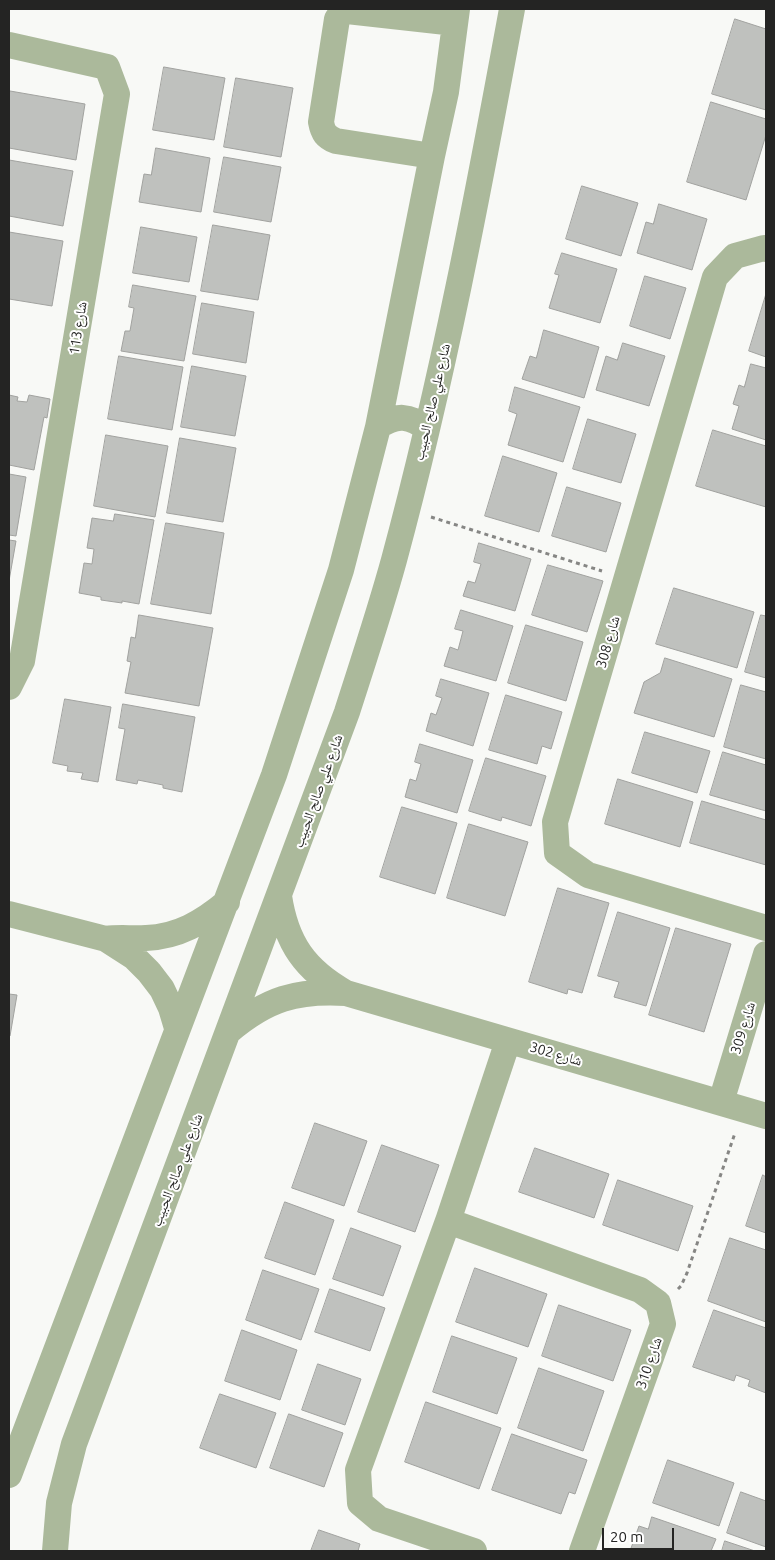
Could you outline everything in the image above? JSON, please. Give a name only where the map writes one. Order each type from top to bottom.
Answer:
[{"type":"street","name":"شارع علي صالح الحبيب","points":[[55,1551],[59,1503],[74,1444],[347,712],[379,612],[427,429],[481,181],[512,9]]},
{"type":"street","points":[[9,1475],[274,775],[341,570],[378,428],[446,92],[456,16],[342,12],[337,19],[321,122],[327,137],[336,142],[432,156]]},
{"type":"street","name":"شارع 113","points":[[9,45],[108,67],[117,94],[22,661],[9,687]]},
{"type":"street","name":"شارع 308","points":[[766,249],[735,256],[715,277],[555,822],[557,853],[588,875],[766,928]]},
{"type":"street","points":[[378,428],[387,421],[408,418],[419,422],[427,429]]},
{"type":"street","name":"شارع 302","points":[[279,896],[286,927],[301,956],[314,971],[346,993]]},
{"type":"street","points":[[106,939],[118,937],[160,938],[196,925],[226,902]]},
{"type":"street","points":[[9,914],[106,939],[134,957],[162,989],[171,1008],[177,1028]]},
{"type":"street","name":"شارع 309","points":[[743,1109],[766,954]]},
{"type":"street","name":"شارع 302","points":[[229,1031],[246,1016],[267,1005],[289,997],[308,993],[346,993],[743,1109]]},
{"type":"street","points":[[474,1551],[379,1518],[360,1502],[358,1470],[448,1221],[508,1040]]},
{"type":"street","points":[[448,1221],[640,1290],[658,1303]]},
{"type":"street","name":"شارع 310","points":[[582,1551],[663,1324],[658,1303]]},
{"type":"path","points":[[407,510],[626,578]]},
{"type":"path","points":[[658,1303],[670,1296],[681,1286],[743,1109]]},
{"type":"building","points":[[735,19],[766,29],[766,110],[712,94]]},
{"type":"building","points":[[164,67],[225,78],[214,140],[153,130]]},
{"type":"building","points":[[236,78],[293,88],[281,157],[224,147]]},
{"type":"building","points":[[10,91],[85,104],[76,160],[9,148]]},
{"type":"building","points":[[711,102],[766,119],[766,135],[746,200],[687,182]]},
{"type":"building","points":[[156,148],[210,158],[201,212],[139,202],[144,174],[151,175]]},
{"type":"building","points":[[224,157],[281,167],[271,222],[214,212]]},
{"type":"building","points":[[9,160],[73,171],[63,226],[9,216]]},
{"type":"building","points":[[582,186],[638,203],[621,256],[566,239]]},
{"type":"building","points":[[659,204],[707,219],[692,270],[637,253],[646,222],[653,224]]},
{"type":"building","points":[[213,225],[270,235],[258,300],[201,291]]},
{"type":"building","points":[[141,227],[197,237],[189,282],[133,273]]},
{"type":"building","points":[[9,232],[63,241],[52,306],[9,299]]},
{"type":"building","points":[[562,253],[617,269],[600,323],[549,308],[559,275],[555,274]]},
{"type":"building","points":[[645,276],[686,288],[670,339],[630,326]]},
{"type":"building","points":[[133,285],[196,296],[184,361],[121,351],[125,331],[130,331],[134,308],[129,307]]},
{"type":"building","points":[[766,294],[766,357],[749,351]]},
{"type":"building","points":[[202,303],[254,312],[246,363],[193,354]]},
{"type":"building","points":[[544,330],[599,347],[584,398],[522,379],[530,356],[536,358]]},
{"type":"building","points":[[623,343],[665,356],[649,406],[596,390],[606,356],[617,360]]},
{"type":"building","points":[[119,356],[183,367],[172,430],[108,419]]},
{"type":"building","points":[[751,364],[766,368],[766,440],[732,429],[739,406],[733,404],[739,385],[744,387]]},
{"type":"building","points":[[192,366],[246,376],[235,436],[181,427]]},
{"type":"building","points":[[515,387],[580,407],[563,462],[508,445],[517,414],[509,411]]},
{"type":"building","points":[[9,395],[18,397],[17,401],[27,402],[29,395],[50,399],[47,418],[44,417],[34,470],[9,465]]},
{"type":"building","points":[[588,419],[636,434],[621,483],[573,469]]},
{"type":"building","points":[[713,430],[766,446],[766,507],[696,486]]},
{"type":"building","points":[[106,435],[168,446],[155,517],[94,506]]},
{"type":"building","points":[[180,438],[236,448],[223,522],[167,513]]},
{"type":"building","points":[[503,456],[557,473],[539,532],[485,516]]},
{"type":"building","points":[[9,474],[26,477],[16,536],[9,535]]},
{"type":"building","points":[[567,487],[621,503],[606,552],[552,536]]},
{"type":"building","points":[[115,514],[154,520],[139,604],[101,600],[101,597],[79,593],[84,563],[92,564],[94,549],[87,548],[92,518],[113,521]]},
{"type":"building","points":[[166,523],[224,533],[211,614],[151,604]]},
{"type":"building","points":[[9,540],[16,541],[9,581]]},
{"type":"building","points":[[479,543],[531,559],[515,611],[463,596],[468,581],[475,583],[481,564],[474,562]]},
{"type":"building","points":[[548,565],[603,581],[587,632],[532,615]]},
{"type":"building","points":[[674,588],[754,612],[737,668],[656,644]]},
{"type":"building","points":[[461,610],[513,626],[496,681],[444,666],[450,647],[458,650],[463,631],[455,629]]},
{"type":"building","points":[[139,615],[213,628],[199,706],[125,693],[131,662],[127,661],[131,637],[135,638]]},
{"type":"building","points":[[761,615],[766,616],[766,678],[745,672]]},
{"type":"building","points":[[526,625],[583,642],[566,701],[508,683]]},
{"type":"building","points":[[665,658],[732,679],[714,737],[634,713],[644,682],[660,673]]},
{"type":"building","points":[[441,679],[489,693],[473,746],[426,731],[431,713],[436,715],[442,698],[436,696]]},
{"type":"building","points":[[741,685],[766,692],[766,759],[724,747]]},
{"type":"building","points":[[506,695],[562,712],[551,749],[542,746],[537,764],[489,750]]},
{"type":"building","points":[[65,699],[111,707],[98,782],[81,779],[83,773],[67,771],[68,766],[53,763]]},
{"type":"building","points":[[123,704],[195,717],[182,792],[163,788],[163,785],[138,780],[137,784],[116,780],[125,729],[119,728]]},
{"type":"building","points":[[645,732],[710,751],[697,793],[632,773]]},
{"type":"building","points":[[420,744],[473,760],[457,813],[405,797],[410,779],[416,781],[421,764],[415,762]]},
{"type":"building","points":[[723,752],[766,765],[766,811],[710,795]]},
{"type":"building","points":[[486,758],[546,776],[531,826],[502,817],[501,821],[469,811]]},
{"type":"building","points":[[618,779],[693,802],[680,847],[605,824]]},
{"type":"building","points":[[702,801],[766,820],[766,865],[690,843]]},
{"type":"building","points":[[402,807],[457,823],[435,894],[380,877]]},
{"type":"building","points":[[469,824],[528,842],[505,916],[447,898]]},
{"type":"building","points":[[558,888],[609,903],[582,993],[568,989],[567,994],[529,982]]},
{"type":"building","points":[[618,912],[670,928],[646,1006],[614,997],[619,982],[598,976]]},
{"type":"building","points":[[676,928],[731,944],[704,1032],[649,1015]]},
{"type":"building","points":[[9,994],[17,995],[10,1036],[9,1036]]},
{"type":"building","points":[[315,1123],[367,1141],[344,1206],[292,1188]]},
{"type":"building","points":[[382,1145],[439,1165],[415,1232],[358,1212]]},
{"type":"building","points":[[535,1148],[609,1174],[594,1218],[519,1192]]},
{"type":"building","points":[[763,1175],[766,1177],[766,1233],[746,1226]]},
{"type":"building","points":[[618,1180],[693,1206],[678,1251],[603,1225]]},
{"type":"building","points":[[285,1202],[334,1220],[315,1275],[265,1258]]},
{"type":"building","points":[[351,1228],[401,1246],[383,1296],[333,1279]]},
{"type":"building","points":[[730,1238],[766,1250],[766,1322],[708,1301]]},
{"type":"building","points":[[475,1268],[547,1294],[528,1347],[456,1322]]},
{"type":"building","points":[[263,1270],[319,1289],[301,1340],[246,1320]]},
{"type":"building","points":[[330,1289],[385,1308],[370,1351],[315,1332]]},
{"type":"building","points":[[559,1305],[631,1330],[613,1381],[542,1356]]},
{"type":"building","points":[[714,1310],[766,1328],[766,1393],[748,1386],[750,1380],[736,1375],[734,1381],[693,1367]]},
{"type":"building","points":[[242,1330],[297,1350],[280,1400],[225,1381]]},
{"type":"building","points":[[452,1336],[517,1358],[497,1414],[433,1392]]},
{"type":"building","points":[[318,1364],[361,1379],[345,1425],[302,1410]]},
{"type":"building","points":[[539,1368],[604,1391],[583,1451],[518,1428]]},
{"type":"building","points":[[220,1394],[276,1413],[256,1468],[200,1448]]},
{"type":"building","points":[[426,1402],[501,1428],[479,1489],[405,1462]]},
{"type":"building","points":[[289,1414],[343,1433],[324,1487],[270,1468]]},
{"type":"building","points":[[512,1434],[587,1460],[575,1494],[569,1492],[561,1514],[492,1490]]},
{"type":"building","points":[[668,1460],[734,1483],[719,1526],[653,1503]]},
{"type":"building","points":[[741,1492],[766,1501],[766,1547],[727,1533]]},
{"type":"building","points":[[652,1517],[716,1539],[711,1551],[630,1551],[639,1526],[648,1529]]},
{"type":"building","points":[[319,1530],[360,1544],[358,1551],[311,1551]]},
{"type":"building","points":[[725,1541],[755,1551],[722,1551]]}]
